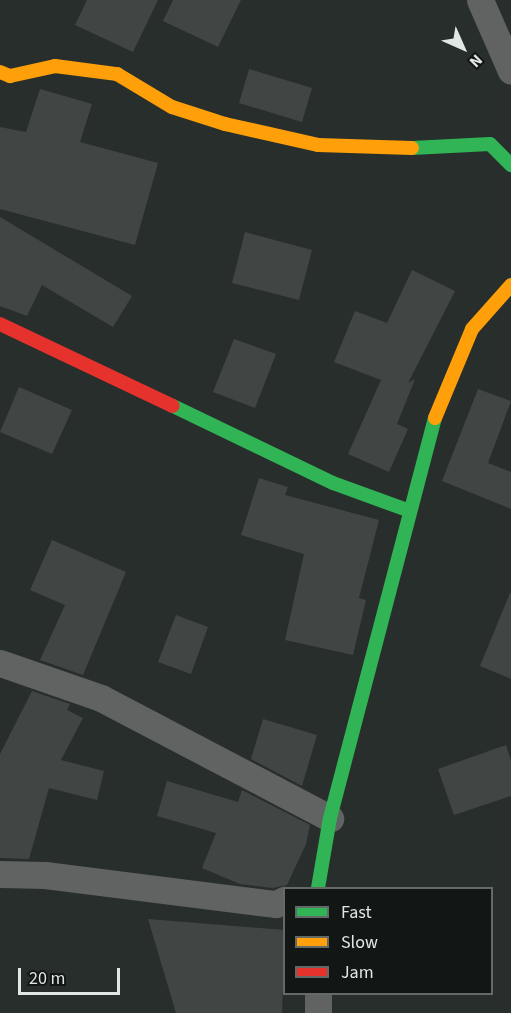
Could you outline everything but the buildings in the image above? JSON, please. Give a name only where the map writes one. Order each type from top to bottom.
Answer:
[{"type":"street","points":[[480,0],[511,70]]},
{"type":"street","points":[[0,72],[10,76],[55,66],[117,74],[172,107],[225,124],[318,145],[431,149],[490,144],[511,165]]},
{"type":"street","points":[[315,887],[330,818],[435,416],[471,329],[511,285]]},
{"type":"street","points":[[0,324],[114,375],[248,445],[333,483],[410,511]]},
{"type":"street","points":[[0,663],[101,698],[330,818]]},
{"type":"street","points":[[0,873],[45,875],[276,904],[283,901]]},
{"type":"street","points":[[318,995],[318,1013]]},
{"type":"traffic: fast","points":[[412,148],[490,144],[511,165]]},
{"type":"traffic: fast","points":[[173,406],[333,483],[410,511]]},
{"type":"traffic: fast","points":[[318,887],[330,818],[435,418]]},
{"type":"traffic: slow","points":[[0,72],[10,76],[55,66],[117,74],[172,107],[225,124],[318,145],[412,148]]},
{"type":"traffic: slow","points":[[435,418],[472,329],[511,285]]},
{"type":"traffic: jam","points":[[0,324],[173,406]]}]
